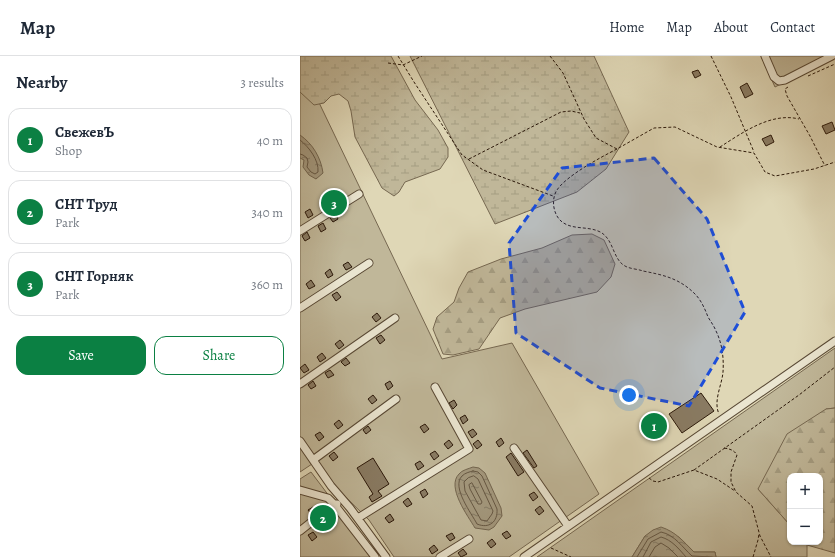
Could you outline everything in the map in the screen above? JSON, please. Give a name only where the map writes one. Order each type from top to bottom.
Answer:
[{"type":"street","points":[[764,56],[774,77],[779,81],[785,80],[832,56]]},
{"type":"street","points":[[300,230],[359,194]]},
{"type":"street","points":[[300,308],[369,263]]},
{"type":"street","points":[[300,384],[396,318]]},
{"type":"street","points":[[524,557],[835,341]]},
{"type":"street","points":[[358,518],[469,449],[435,387]]},
{"type":"street","points":[[313,460],[396,399]]},
{"type":"street","points":[[300,441],[331,486],[358,518],[386,557]]},
{"type":"street","points":[[514,448],[568,526]]},
{"type":"street","points":[[300,490],[328,498],[374,557]]},
{"type":"street","points":[[300,531],[334,504],[345,502]]},
{"type":"street","points":[[440,557],[470,539]]},
{"type":"path","points":[[398,56],[462,154],[483,170],[554,197]]},
{"type":"path","points":[[388,64],[403,65],[422,56]]},
{"type":"path","points":[[550,56],[563,73],[596,138],[617,149]]},
{"type":"path","points":[[711,56],[746,131],[754,153],[765,172],[775,176],[825,166],[835,162]]},
{"type":"path","points":[[805,78],[835,64]]},
{"type":"path","points":[[789,86],[785,89],[787,96],[825,166]]},
{"type":"path","points":[[469,160],[561,112],[571,111],[582,113]]},
{"type":"path","points":[[719,147],[759,123],[790,117],[800,119]]},
{"type":"path","points":[[722,419],[716,403],[723,372],[723,352],[716,330],[695,294],[674,278],[625,266],[618,257],[606,235],[598,231],[572,227],[560,220],[555,212],[553,199],[557,190],[568,179],[599,158],[654,128],[675,127],[719,147],[754,153]]},
{"type":"path","points":[[645,473],[653,481],[658,482],[694,470],[799,395],[835,367]]},
{"type":"path","points":[[724,448],[731,450],[737,455],[730,478],[736,492]]},
{"type":"path","points":[[694,470],[717,478],[752,506],[759,531],[771,557]]},
{"type":"path","points":[[753,557],[759,531]]},
{"type":"path","points":[[543,544],[571,557]]},
{"type":"highlighted area","points":[[654,158],[707,219],[745,312],[689,406],[600,388],[516,333],[509,243],[562,168]]},
{"type":"green space","points":[[300,56],[391,56],[415,100],[438,130],[448,148],[448,157],[440,169],[405,182],[399,192],[394,196],[382,188],[355,137],[348,101],[339,94],[331,96],[324,103],[314,105],[300,92]]},
{"type":"green space","points":[[410,56],[594,56],[629,132],[606,169],[577,192],[495,224]]},
{"type":"green space","points":[[761,56],[835,56],[775,87]]},
{"type":"green space","points":[[300,63],[442,359],[512,343],[599,494],[509,557],[394,557],[369,520],[312,464],[300,472]]},
{"type":"green space","points":[[592,234],[604,240],[615,264],[611,277],[597,292],[525,309],[500,318],[479,349],[453,355],[443,354],[433,329],[437,317],[454,302],[459,288],[468,272],[501,259],[542,248],[572,235]]},
{"type":"green space","points":[[835,348],[835,408],[826,409],[758,489],[787,522],[787,545],[807,545],[807,557],[716,557],[715,552],[694,552],[679,537],[645,536],[632,557],[537,557]]},
{"type":"green space","points":[[835,408],[835,553],[807,545],[823,545],[823,473],[787,473],[787,522],[758,489],[787,434],[826,409]]},
{"type":"green space","points":[[311,472],[375,557],[300,557],[300,479]]},
{"type":"water","points":[[300,135],[316,152],[320,162],[323,173],[316,179],[309,175],[303,167],[304,160],[300,158]]},
{"type":"water","points":[[473,467],[479,468],[485,473],[501,508],[502,516],[494,527],[489,530],[475,528],[463,509],[457,494],[455,486],[459,474]]},
{"type":"water","points":[[661,527],[675,534],[694,552],[715,552],[716,557],[632,557],[645,536],[653,530]]},
{"type":"building","points":[[698,70],[701,75],[695,78],[692,72]]},
{"type":"building","points":[[747,83],[753,94],[745,98],[740,87]]},
{"type":"building","points":[[832,122],[835,130],[826,134],[822,126]]},
{"type":"building","points":[[771,135],[774,142],[766,146],[762,139]]},
{"type":"building","points":[[333,195],[337,201],[331,204],[328,198]]},
{"type":"building","points":[[310,209],[313,215],[308,218],[305,212]]},
{"type":"building","points":[[336,215],[338,219],[333,222],[330,218]]},
{"type":"building","points":[[323,223],[326,229],[321,232],[318,226]]},
{"type":"building","points":[[307,232],[310,238],[305,241],[302,236]]},
{"type":"building","points":[[348,262],[352,267],[346,270],[343,265]]},
{"type":"building","points":[[330,269],[333,275],[328,278],[325,273]]},
{"type":"building","points":[[311,280],[315,286],[309,289],[306,284]]},
{"type":"building","points":[[337,292],[341,297],[336,301],[332,295]]},
{"type":"building","points":[[377,313],[381,318],[376,322],[372,317]]},
{"type":"building","points":[[381,335],[385,340],[380,344],[376,338]]},
{"type":"building","points":[[340,340],[344,345],[339,349],[335,344]]},
{"type":"building","points":[[322,353],[326,358],[320,362],[317,357]]},
{"type":"building","points":[[346,358],[350,363],[345,366],[341,362]]},
{"type":"building","points":[[305,364],[309,370],[304,373],[300,368]]},
{"type":"building","points":[[330,370],[334,375],[328,378],[325,373]]},
{"type":"building","points":[[313,381],[316,386],[311,389],[308,385]]},
{"type":"building","points":[[390,381],[393,386],[388,390],[385,384]]},
{"type":"building","points":[[701,393],[714,411],[682,433],[669,414]]},
{"type":"building","points":[[373,395],[377,400],[372,404],[368,399]]},
{"type":"building","points":[[454,400],[457,405],[453,409],[449,403]]},
{"type":"building","points":[[465,415],[468,420],[463,424],[460,418]]},
{"type":"building","points":[[339,420],[343,425],[338,429],[334,424]]},
{"type":"building","points":[[656,421],[659,426],[652,431],[649,426]]},
{"type":"building","points":[[425,424],[429,429],[424,433],[420,427]]},
{"type":"building","points":[[368,426],[371,430],[366,434],[363,430]]},
{"type":"building","points":[[473,429],[477,434],[472,438],[468,432]]},
{"type":"building","points":[[320,432],[324,437],[319,441],[315,435]]},
{"type":"building","points":[[501,438],[504,443],[499,447],[496,442]]},
{"type":"building","points":[[449,440],[453,445],[448,449],[444,444]]},
{"type":"building","points":[[478,440],[482,445],[477,449],[473,444]]},
{"type":"building","points":[[527,450],[537,466],[534,468],[523,453]]},
{"type":"building","points":[[435,451],[439,456],[434,460],[430,454]]},
{"type":"building","points":[[334,452],[338,457],[333,461],[329,456]]},
{"type":"building","points":[[511,453],[524,472],[518,476],[506,457]]},
{"type":"building","points":[[373,458],[389,484],[378,491],[382,496],[372,502],[369,497],[373,494],[357,468]]},
{"type":"building","points":[[420,461],[424,466],[418,470],[415,464]]},
{"type":"building","points":[[425,489],[428,494],[423,498],[420,492]]},
{"type":"building","points":[[534,492],[538,497],[533,501],[529,495]]},
{"type":"building","points":[[408,498],[412,504],[407,507],[403,502]]},
{"type":"building","points":[[540,506],[544,511],[539,515],[535,510]]},
{"type":"building","points":[[313,507],[316,512],[312,515],[308,510]]},
{"type":"building","points":[[390,514],[394,520],[389,523],[385,518]]},
{"type":"building","points":[[327,520],[331,525],[326,529],[322,523]]},
{"type":"building","points":[[507,531],[511,536],[506,539],[502,534]]},
{"type":"building","points":[[313,532],[317,537],[312,541],[308,535]]},
{"type":"building","points":[[452,533],[455,538],[450,541],[446,536]]},
{"type":"building","points":[[492,539],[496,544],[491,548],[487,543]]},
{"type":"building","points":[[434,545],[438,550],[432,554],[429,549]]},
{"type":"building","points":[[463,549],[467,554],[461,557],[458,553]]},
{"type":"place","name":"СНТ Горняк","points":[[334,203]]},
{"type":"place","name":"СвежевЪ","points":[[654,426]]},
{"type":"place","name":"СНТ Труд","points":[[323,518]]}]
